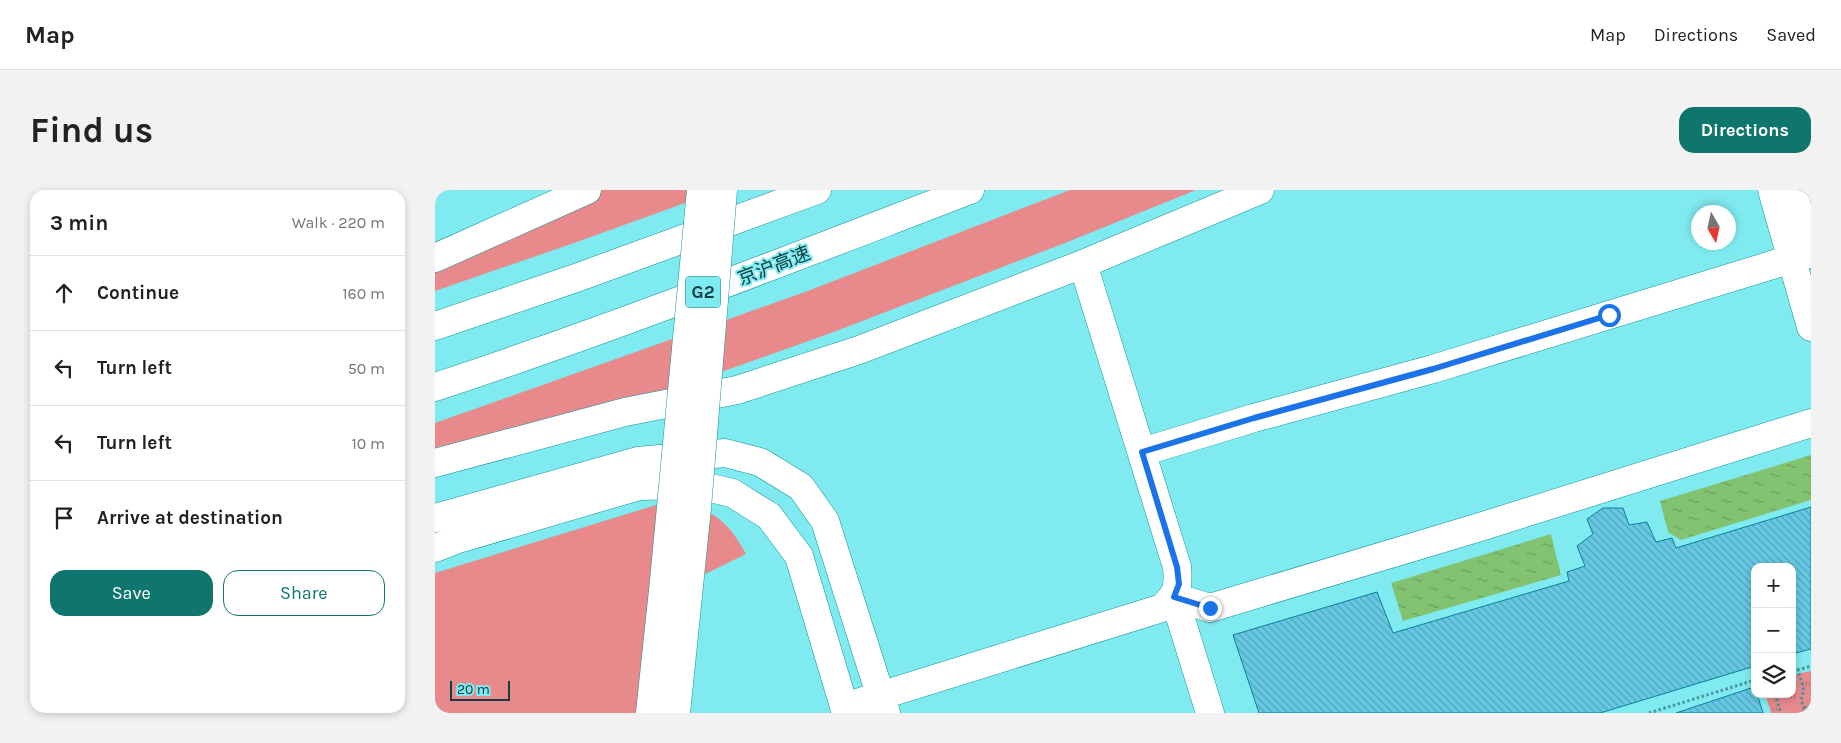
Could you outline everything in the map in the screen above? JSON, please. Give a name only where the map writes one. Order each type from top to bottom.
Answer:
[{"type":"main road","points":[[435,258],[587,190]]},
{"type":"main road","points":[[650,713],[701,190]]},
{"type":"main road","points":[[676,713],[697,508],[723,190]]},
{"type":"main road","points":[[435,326],[595,272],[817,190]]},
{"type":"main road","name":"京沪高速","points":[[435,387],[508,364],[747,276],[969,190]]},
{"type":"main road","points":[[435,464],[625,412],[737,390],[859,350],[1083,264],[1260,190]]},
{"type":"main road","points":[[1772,190],[1807,254]]},
{"type":"main road","points":[[1797,190],[1807,254],[1811,327]]},
{"type":"main road","points":[[1142,452],[1254,418],[1433,369],[1807,254]]},
{"type":"main road","points":[[435,548],[458,539],[639,486],[698,485],[732,493],[769,516],[799,556],[845,710],[883,705],[1163,608],[1174,597],[1179,584],[1177,567],[1083,264]]},
{"type":"main road","points":[[1174,597],[1210,608],[1480,527],[1811,423]]},
{"type":"main road","points":[[435,518],[638,461],[725,453],[760,462],[801,487],[825,521],[883,705]]},
{"type":"main road","points":[[1174,597],[1209,713]]},
{"type":"path","points":[[1807,713],[1801,701],[1804,690],[1797,670],[1811,666]]},
{"type":"path","points":[[1649,713],[1751,681]]},
{"type":"path","points":[[1776,698],[1781,713]]},
{"type":"green space","points":[[600,190],[721,190],[435,291],[435,265]]},
{"type":"green space","points":[[1070,190],[1196,190],[1065,243],[831,333],[668,391],[435,457],[435,423],[805,292]]},
{"type":"green space","points":[[684,504],[707,511],[730,529],[746,554],[652,600],[640,713],[435,713],[435,573],[656,505]]},
{"type":"green space","points":[[1811,671],[1811,713],[1771,713],[1766,698],[1796,698],[1796,674]]},
{"type":"water","points":[[1811,455],[1811,500],[1681,540],[1668,532],[1660,501]]},
{"type":"water","points":[[1551,534],[1561,575],[1403,621],[1391,583]]},
{"type":"building","points":[[1811,507],[1811,649],[1796,653],[1796,563],[1751,563],[1751,667],[1600,713],[1259,713],[1233,635],[1377,592],[1393,633],[1569,581],[1567,572],[1585,566],[1577,546],[1593,534],[1587,519],[1603,508],[1623,508],[1629,525],[1647,522],[1656,542],[1672,538],[1676,548]]},
{"type":"building","points":[[1751,688],[1751,698],[1758,698],[1763,713],[1676,713]]},
{"type":"route","points":[[1210,608],[1174,597],[1179,584],[1177,567],[1142,452],[1254,418],[1433,369],[1609,315]]}]
